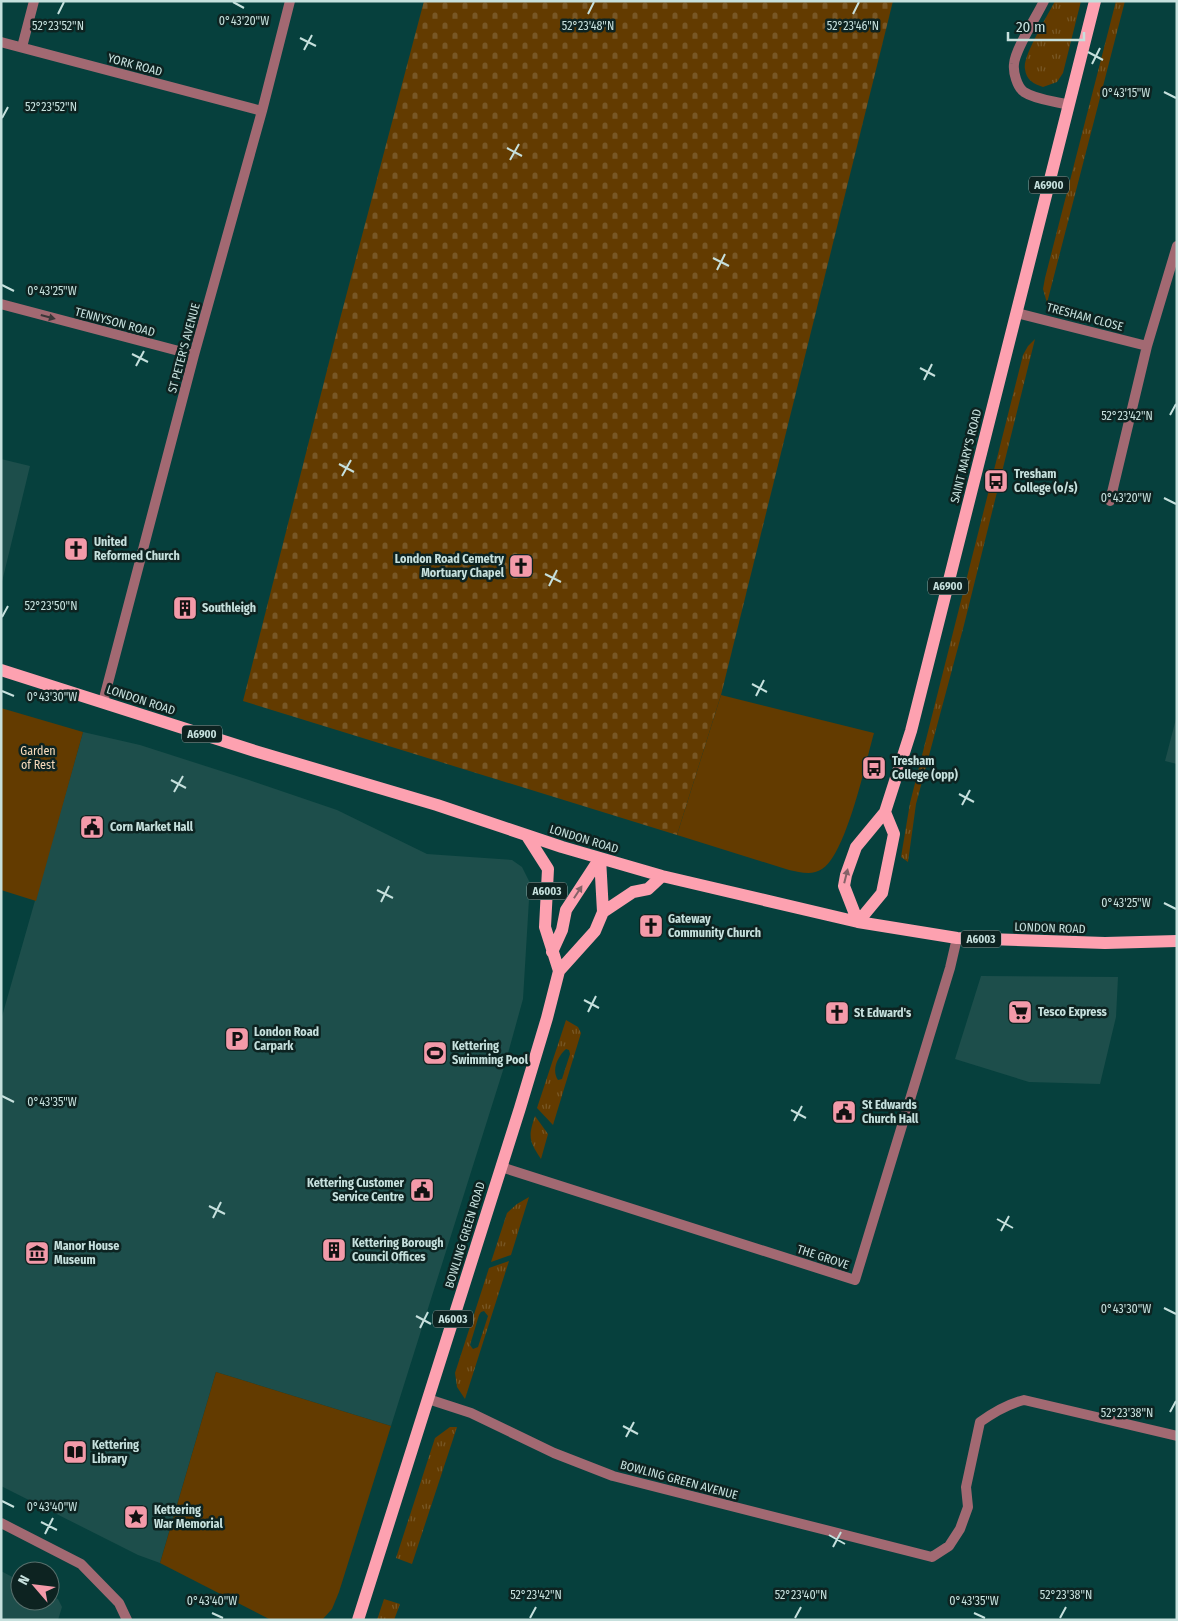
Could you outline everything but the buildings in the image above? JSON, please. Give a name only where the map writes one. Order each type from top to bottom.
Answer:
[{"type":"main road","name":"SAINT MARY'S ROAD","points":[[858,922],[844,886],[846,875],[856,847],[885,812],[911,731],[1095,1]]},
{"type":"main road","name":"LONDON ROAD","points":[[1,670],[258,752],[437,805],[527,836],[600,858],[662,876],[858,922],[957,938],[1105,943],[1177,941]]},
{"type":"main road","points":[[858,922],[882,893],[894,834],[885,812]]},
{"type":"main road","name":"A6003","points":[[527,836],[548,869],[545,927],[558,971]]},
{"type":"main road","name":"A6003","points":[[552,952],[562,930],[566,910],[600,858]]},
{"type":"main road","name":"BOWLING GREEN ROAD","points":[[358,1620],[547,1018],[558,971],[595,931],[603,912],[600,858]]},
{"type":"main road","points":[[603,912],[633,892],[648,889],[662,876]]},
{"type":"street","points":[[22,47],[34,1]]},
{"type":"street","name":"ST PETER'S AVENUE","points":[[103,702],[194,355],[262,111],[290,1]]},
{"type":"street","points":[[1044,1],[1014,63],[1015,78],[1023,91],[1040,98],[1068,105]]},
{"type":"street","name":"YORK ROAD","points":[[1,42],[262,111]]},
{"type":"street","points":[[1110,501],[1147,346],[1176,247]]},
{"type":"street","name":"TENNYSON ROAD","points":[[1,304],[194,355]]},
{"type":"street","name":"TRESHAM CLOSE","points":[[1017,313],[1147,346]]},
{"type":"street","name":"THE GROVE","points":[[501,1167],[855,1280],[950,968],[957,938]]},
{"type":"street","name":"BOWLING GREEN AVENUE","points":[[428,1399],[471,1413],[554,1453],[613,1476],[932,1557],[950,1546],[960,1529],[968,1507],[966,1487],[980,1422],[993,1412],[1024,1400],[1177,1436]]},
{"type":"street","points":[[1,1523],[81,1564],[119,1604],[127,1620]]},
{"type":"shaded area","points":[[1,459],[30,466],[1,586]]},
{"type":"shaded area","points":[[1177,715],[1177,764],[1165,761]]},
{"type":"shaded area","points":[[83,732],[140,745],[337,810],[427,854],[512,860],[522,867],[530,883],[523,999],[505,1064],[391,1426],[216,1372],[160,1563],[138,1555],[1,1486],[1,1020]]},
{"type":"shaded area","points":[[981,976],[1118,977],[1116,1017],[1100,1084],[1029,1082],[955,1059]]},
{"type":"shaded area","points":[[1,1571],[10,1576],[10,1611],[60,1611],[60,1603],[62,1607],[58,1620],[1,1620]]},
{"type":"green space","points":[[424,1],[893,1],[721,695],[677,835],[243,701],[340,319]]},
{"type":"green space","points":[[1055,1],[1081,1],[1063,73],[1057,82],[1043,87],[1029,79],[1025,63],[1031,46]]},
{"type":"green space","points":[[1116,1],[1125,1],[1047,303],[1043,289],[1045,278]]},
{"type":"green space","points":[[1035,339],[964,625],[916,804],[908,862],[901,857],[910,803],[1023,355]]},
{"type":"green space","points":[[721,695],[874,733],[847,827],[831,860],[822,869],[810,873],[789,870],[677,835]]},
{"type":"green space","name":"Garden of Rest","points":[[1,708],[83,732],[36,901],[1,890]]},
{"type":"green space","points":[[566,1020],[578,1027],[581,1033],[553,1125],[537,1108]],"holes":[[[566,1049],[569,1050],[570,1054],[562,1079],[558,1080],[555,1072],[556,1063],[563,1052]]]},
{"type":"green space","points":[[535,1116],[548,1134],[541,1159],[531,1139],[531,1129]]},
{"type":"green space","points":[[529,1197],[511,1255],[491,1262],[507,1213]]},
{"type":"green space","points":[[509,1261],[465,1399],[457,1387],[455,1373],[489,1268]],"holes":[[[484,1311],[488,1316],[478,1347],[473,1349],[470,1345],[479,1315]]]},
{"type":"green space","points":[[216,1372],[391,1426],[339,1592],[332,1609],[322,1620],[271,1620],[160,1563]]},
{"type":"green space","points":[[450,1427],[457,1427],[412,1564],[396,1558],[435,1438]]},
{"type":"green space","points":[[384,1599],[400,1604],[394,1620],[377,1620]]},
{"type":"place","name":"Tresham College (o/s)","points":[[996,481]]},
{"type":"place","name":"United Reformed Church","points":[[76,549]]},
{"type":"place","name":"London Road Cemetry Mortuary Chapel","points":[[521,566]]},
{"type":"place","name":"Southleigh","points":[[185,608]]},
{"type":"place","name":"Tresham College (opp)","points":[[874,768]]},
{"type":"place","name":"Corn Market Hall","points":[[92,827]]},
{"type":"place","name":"Gateway Community Church","points":[[651,926]]},
{"type":"place","name":"Tesco Express","points":[[1020,1012]]},
{"type":"place","name":"St Edward's","points":[[837,1013]]},
{"type":"place","name":"London Road Carpark","points":[[237,1039]]},
{"type":"place","name":"Kettering Swimming Pool","points":[[435,1053]]},
{"type":"place","name":"St Edwards Church Hall","points":[[844,1112]]},
{"type":"place","name":"Kettering Customer Service Centre","points":[[422,1190]]},
{"type":"place","name":"Kettering Borough Council Offices","points":[[334,1250]]},
{"type":"place","name":"Manor House Museum","points":[[37,1253]]},
{"type":"place","name":"Kettering Library","points":[[75,1452]]},
{"type":"place","name":"Kettering War Memorial","points":[[136,1517]]}]
